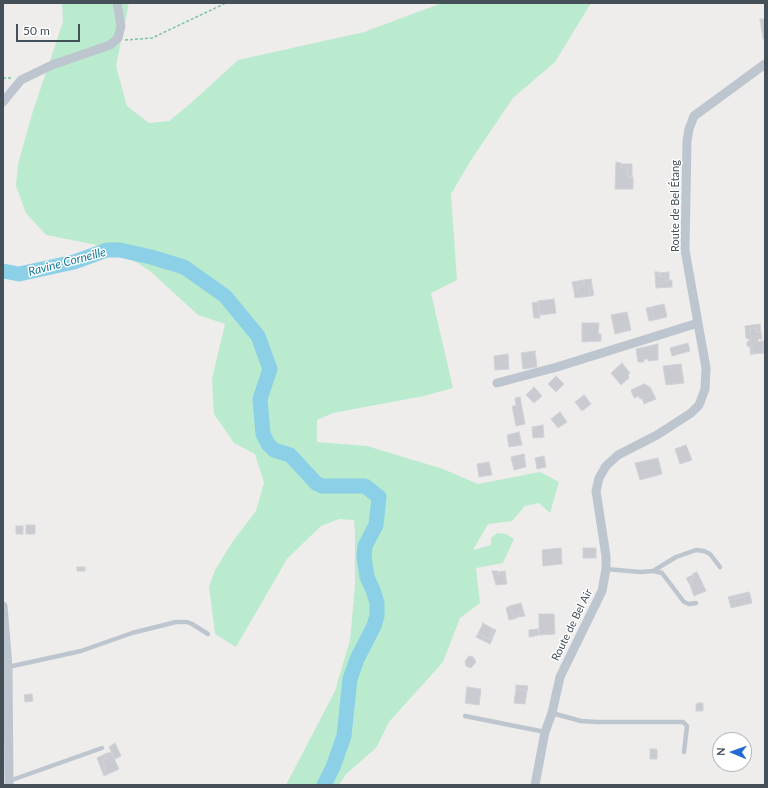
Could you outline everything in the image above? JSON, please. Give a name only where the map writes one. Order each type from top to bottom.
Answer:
[{"type":"street","points":[[3,102],[21,80],[52,65],[110,45],[118,38],[121,26],[117,3]]},
{"type":"street","name":"Route de Bel Étang","points":[[699,405],[705,389],[706,368],[685,250],[687,141],[689,130],[694,116],[765,64]]},
{"type":"street","points":[[497,383],[698,323]]},
{"type":"street","name":"Route de Bel Air","points":[[535,785],[545,732],[552,713],[560,677],[602,591],[606,569],[606,556],[596,491],[599,478],[606,466],[618,454],[657,435],[691,413],[699,405]]},
{"type":"street","points":[[3,606],[8,667],[9,783]]},
{"type":"lane","points":[[653,571],[676,557],[696,550],[704,551],[710,554],[720,567]]},
{"type":"lane","points":[[606,569],[640,572],[653,571],[662,573],[684,602],[689,604],[696,603]]},
{"type":"lane","points":[[8,667],[81,651],[132,633],[176,622],[187,622],[208,634]]},
{"type":"lane","points":[[552,713],[580,721],[683,722],[687,726],[684,752]]},
{"type":"lane","points":[[465,716],[545,732]]},
{"type":"lane","points":[[9,783],[102,748]]},
{"type":"path","points":[[118,38],[127,40],[152,38],[226,3]]},
{"type":"green space","points":[[62,3],[129,3],[116,66],[127,106],[149,123],[169,121],[238,60],[364,32],[442,3],[591,3],[555,62],[513,98],[471,160],[451,194],[457,280],[431,293],[453,388],[424,396],[333,413],[317,420],[317,442],[367,446],[443,469],[478,484],[540,472],[559,482],[550,513],[539,503],[525,506],[512,521],[488,524],[473,550],[491,545],[491,538],[497,533],[506,534],[514,539],[503,563],[476,568],[480,603],[460,618],[443,662],[389,722],[376,748],[346,774],[339,785],[286,785],[335,691],[350,640],[355,586],[354,520],[339,519],[321,526],[287,559],[236,647],[215,634],[209,587],[215,570],[233,541],[256,511],[264,483],[255,454],[234,443],[214,414],[212,379],[225,324],[198,315],[150,271],[136,262],[102,246],[46,235],[26,213],[16,186],[18,164],[33,111],[63,22]]},
{"type":"building","points":[[760,19],[765,19],[765,39],[763,39]]},
{"type":"building","points":[[616,162],[621,163],[621,168],[628,168],[628,177],[633,177],[633,189],[615,189]]},
{"type":"building","points":[[621,164],[632,164],[632,177],[628,177],[628,168],[621,168]]},
{"type":"building","points":[[655,272],[659,272],[659,277],[665,276],[666,281],[672,280],[672,287],[656,288]]},
{"type":"building","points":[[669,272],[669,280],[666,281],[665,276],[659,277],[659,273]]},
{"type":"building","points":[[591,279],[592,286],[589,287],[590,296],[575,298],[574,291],[578,290],[577,286],[584,285],[584,280]]},
{"type":"building","points":[[584,280],[584,285],[577,286],[578,290],[574,291],[572,282]]},
{"type":"building","points":[[592,286],[594,295],[590,296],[589,287]]},
{"type":"building","points":[[554,299],[556,313],[540,315],[538,301]]},
{"type":"building","points":[[538,302],[540,318],[534,318],[532,303]]},
{"type":"building","points":[[664,304],[667,317],[654,320],[651,307]]},
{"type":"building","points":[[651,307],[654,320],[649,321],[646,308]]},
{"type":"building","points":[[627,312],[631,330],[615,334],[611,315]]},
{"type":"building","points":[[582,323],[599,323],[598,334],[601,334],[601,341],[582,342]]},
{"type":"building","points":[[760,324],[761,332],[757,332],[757,328],[750,329],[751,340],[746,338],[745,326]]},
{"type":"building","points":[[757,328],[757,332],[761,332],[762,339],[758,339],[758,342],[762,341],[764,353],[753,354],[752,347],[747,346],[747,342],[751,340],[750,329]]},
{"type":"building","points":[[762,341],[765,341],[765,353],[764,353]]},
{"type":"building","points":[[688,343],[690,351],[672,356],[670,348]]},
{"type":"building","points":[[658,344],[658,360],[648,361],[648,359],[644,359],[644,362],[638,362],[636,349]]},
{"type":"building","points":[[750,347],[752,347],[753,354],[751,355]]},
{"type":"building","points":[[535,351],[537,367],[523,369],[521,353]]},
{"type":"building","points":[[508,354],[509,369],[495,370],[494,356]]},
{"type":"building","points":[[622,363],[630,373],[628,375],[629,378],[621,385],[611,373]]},
{"type":"building","points":[[681,364],[684,383],[666,385],[663,366]]},
{"type":"building","points":[[556,376],[564,384],[556,392],[548,384]]},
{"type":"building","points":[[644,384],[650,387],[656,399],[644,404],[642,398],[640,399],[639,396],[634,398],[631,390]]},
{"type":"building","points":[[534,387],[542,396],[534,403],[526,395]]},
{"type":"building","points":[[584,395],[591,404],[582,411],[575,402]]},
{"type":"building","points":[[520,397],[525,424],[516,426],[512,406],[516,406],[515,398]]},
{"type":"building","points":[[560,412],[567,422],[558,428],[551,419]]},
{"type":"building","points":[[543,425],[544,437],[533,438],[532,427]]},
{"type":"building","points":[[519,432],[522,445],[509,447],[507,435]]},
{"type":"building","points":[[686,445],[692,460],[680,464],[675,449]]},
{"type":"building","points":[[524,454],[526,467],[514,470],[511,457]]},
{"type":"building","points":[[544,456],[546,467],[537,469],[535,458]]},
{"type":"building","points":[[658,458],[662,474],[640,480],[635,463]]},
{"type":"building","points":[[489,462],[492,475],[479,477],[477,464]]},
{"type":"building","points":[[26,525],[35,525],[35,534],[26,534]]},
{"type":"building","points":[[16,526],[23,526],[23,534],[16,534]]},
{"type":"building","points":[[561,548],[562,564],[543,566],[542,550]]},
{"type":"building","points":[[583,548],[596,548],[596,558],[583,558]]},
{"type":"building","points":[[77,567],[85,567],[85,571],[77,571]]},
{"type":"building","points":[[492,571],[498,571],[498,575],[503,574],[504,579],[506,578],[507,584],[496,585]]},
{"type":"building","points":[[505,571],[506,578],[504,579],[503,574],[498,575],[498,572]]},
{"type":"building","points":[[697,572],[706,591],[694,596],[690,585],[692,584],[690,579],[694,578],[692,574]]},
{"type":"building","points":[[693,575],[694,578],[690,579],[692,584],[690,585],[686,578]]},
{"type":"building","points":[[749,592],[750,595],[729,600],[728,597]]},
{"type":"building","points":[[750,595],[752,603],[731,608],[729,600]]},
{"type":"building","points":[[521,603],[524,613],[517,615],[518,617],[514,619],[510,606]]},
{"type":"building","points":[[510,606],[514,619],[509,620],[506,608]]},
{"type":"building","points":[[524,613],[525,616],[518,617],[517,615]]},
{"type":"building","points":[[539,614],[554,614],[555,634],[539,635]]},
{"type":"building","points":[[483,623],[493,629],[490,636],[493,637],[492,640],[478,634]]},
{"type":"building","points":[[493,629],[496,630],[493,637],[490,636]]},
{"type":"building","points":[[538,629],[539,635],[529,637],[529,630]]},
{"type":"building","points":[[478,634],[492,640],[490,644],[476,637]]},
{"type":"building","points":[[469,656],[473,657],[476,662],[471,668],[466,666],[465,661]]},
{"type":"building","points":[[516,685],[528,686],[527,691],[516,689]]},
{"type":"building","points":[[467,687],[481,689],[479,705],[465,703]]},
{"type":"building","points":[[516,689],[527,691],[525,704],[514,703]]},
{"type":"building","points":[[32,694],[33,701],[25,702],[24,695]]},
{"type":"building","points":[[703,703],[703,711],[696,711],[696,704]]},
{"type":"building","points":[[115,743],[121,756],[115,759],[109,747]]},
{"type":"building","points":[[650,749],[657,749],[657,759],[650,759]]},
{"type":"building","points":[[111,752],[119,769],[104,776],[102,771],[106,769],[102,760],[107,758],[105,754]]},
{"type":"building","points":[[105,754],[107,758],[102,760],[106,769],[102,771],[97,758]]},
{"type":"waterway","name":"Ravine Corneille","points":[[3,271],[19,274],[74,262],[107,250],[120,250],[184,267],[225,296],[258,336],[270,369],[260,399],[263,434],[268,444],[274,450],[290,455],[316,483],[322,486],[365,486],[379,497],[376,525],[365,546],[364,557],[367,577],[377,603],[377,616],[374,626],[357,659],[350,679],[344,736],[333,767],[324,785]]}]
